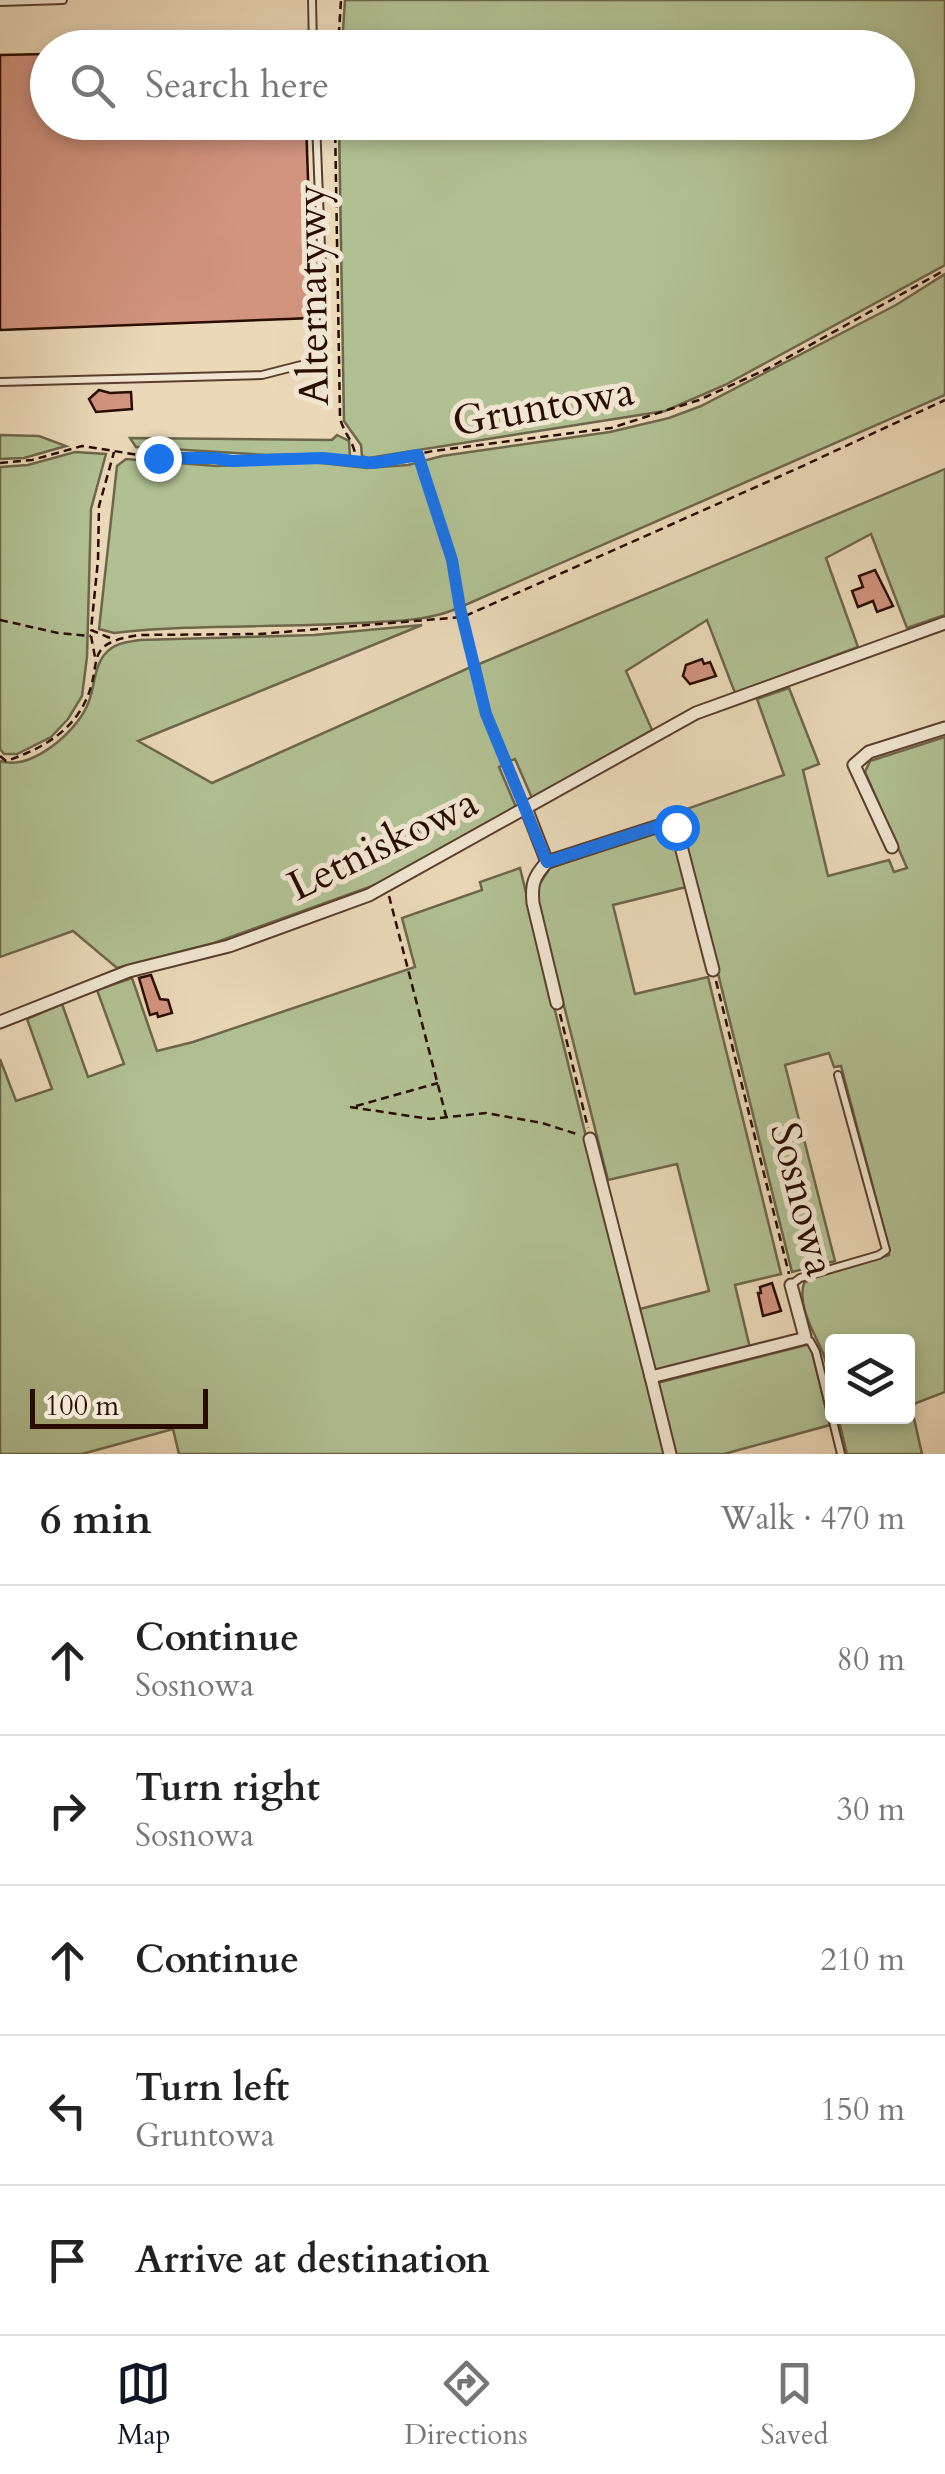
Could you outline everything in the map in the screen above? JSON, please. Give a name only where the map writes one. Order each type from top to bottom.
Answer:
[{"type":"street","name":"Letniskowa","points":[[0,1022],[129,970],[229,946],[386,887],[696,713],[945,622]]},
{"type":"street","points":[[892,848],[854,765],[869,752],[945,728]]},
{"type":"street","points":[[526,808],[547,862]]},
{"type":"street","points":[[557,1003],[532,886],[535,875],[547,862],[671,823],[676,827],[713,970]]},
{"type":"street","points":[[590,1139],[670,1454]]},
{"type":"street","name":"Sosnowa","points":[[651,1377],[802,1339],[805,1337],[791,1285]]},
{"type":"lane","points":[[0,2],[63,0]]},
{"type":"lane","points":[[312,0],[313,30]]},
{"type":"lane","points":[[0,382],[262,375],[305,364],[322,354],[325,348],[317,140]]},
{"type":"lane","points":[[791,1285],[800,1278],[886,1250],[838,1076]]},
{"type":"lane","points":[[802,1339],[810,1341],[816,1352],[842,1454]]},
{"type":"path","points":[[339,30],[341,0]]},
{"type":"path","name":"Alternatywy","points":[[335,140],[340,418],[354,442],[356,461]]},
{"type":"path","name":"Gruntowa","points":[[0,464],[82,446],[158,458],[373,463],[611,428],[700,400],[768,369],[945,270]]},
{"type":"path","points":[[91,630],[112,639],[139,634],[302,631],[463,617],[945,400]]},
{"type":"path","points":[[0,756],[6,761],[30,753],[59,736],[86,700],[95,658],[91,630],[98,560],[98,506],[115,450]]},
{"type":"path","points":[[418,455],[452,560],[486,714],[526,808]]},
{"type":"path","points":[[0,620],[91,636]]},
{"type":"path","points":[[95,658],[112,639]]},
{"type":"path","points":[[386,887],[447,1117]]},
{"type":"path","name":"Sosnowa","points":[[713,970],[791,1285]]},
{"type":"path","points":[[557,1003],[590,1139]]},
{"type":"path","points":[[438,1083],[350,1107],[430,1119],[486,1113],[542,1123],[590,1139]]},
{"type":"green space","points":[[345,0],[945,0],[945,265],[725,385],[665,411],[362,456],[361,445],[344,421],[339,140],[915,140],[915,30],[343,30]]},
{"type":"green space","points":[[945,274],[945,395],[456,609],[394,621],[114,633],[99,629],[117,466],[126,459],[217,466],[312,462],[367,468],[408,465],[442,456],[610,432],[701,406],[896,305]]},
{"type":"green space","points":[[0,435],[39,436],[66,446],[24,458],[0,459]]},
{"type":"green space","points":[[337,435],[349,441],[350,458],[136,447],[130,438],[332,440]]},
{"type":"green space","points":[[75,452],[106,454],[91,509],[87,657],[82,696],[51,737],[17,754],[4,754],[0,749],[0,467],[28,465]]},
{"type":"green space","points":[[945,469],[945,615],[907,628],[871,534],[826,558],[858,647],[735,693],[707,620],[626,671],[652,730],[532,798],[515,759],[510,761],[490,714],[479,664]]},
{"type":"green space","points":[[422,625],[138,741],[212,783],[473,666],[483,712],[503,765],[499,767],[516,807],[375,885],[214,943],[117,968],[73,931],[0,957],[0,761],[12,763],[38,755],[73,727],[87,706],[98,666],[109,650],[140,640],[314,635]]},
{"type":"green space","points":[[789,688],[819,764],[803,770],[828,876],[889,860],[894,872],[907,868],[865,772],[870,761],[945,737],[945,1392],[915,1403],[915,1334],[825,1334],[825,1358],[811,1328],[802,1292],[804,1283],[889,1255],[889,1248],[841,1066],[834,1067],[829,1053],[785,1065],[835,1261],[792,1272],[678,812],[784,775],[757,699]]},
{"type":"green space","points":[[666,828],[672,832],[686,887],[613,905],[635,994],[708,977],[781,1274],[735,1285],[750,1348],[654,1372],[640,1309],[709,1291],[677,1164],[608,1180],[535,891],[550,868]]},
{"type":"green space","points":[[520,868],[664,1454],[179,1454],[173,1429],[82,1454],[0,1454],[0,1059],[16,1101],[52,1089],[27,1019],[62,1004],[88,1077],[124,1064],[97,990],[132,978],[157,1051],[193,1042],[415,967],[402,918],[482,890],[480,882]]},
{"type":"green space","points":[[810,1344],[825,1405],[825,1424],[830,1425],[724,1454],[676,1454],[657,1383]]},
{"type":"green space","points":[[915,1423],[922,1454],[847,1454],[840,1424]]},
{"type":"building","points":[[30,54],[30,140],[307,140],[313,318],[0,330],[0,55]]},
{"type":"building","points":[[99,390],[131,392],[132,409],[96,412],[89,399]]},
{"type":"building","points":[[875,570],[893,606],[877,612],[873,601],[858,607],[852,591],[863,587],[859,576]]},
{"type":"building","points":[[702,659],[704,664],[710,662],[716,676],[690,684],[683,676],[686,665]]},
{"type":"building","points":[[414,824],[422,839],[394,854],[386,839]]},
{"type":"building","points":[[151,975],[160,999],[168,1000],[172,1013],[150,1015],[139,978]]},
{"type":"building","points":[[772,1283],[781,1311],[763,1316],[758,1293],[760,1287]]},
{"type":"route","points":[[158,458],[322,458],[373,463],[418,455],[452,560],[486,714],[547,862],[668,823],[676,827]]}]
